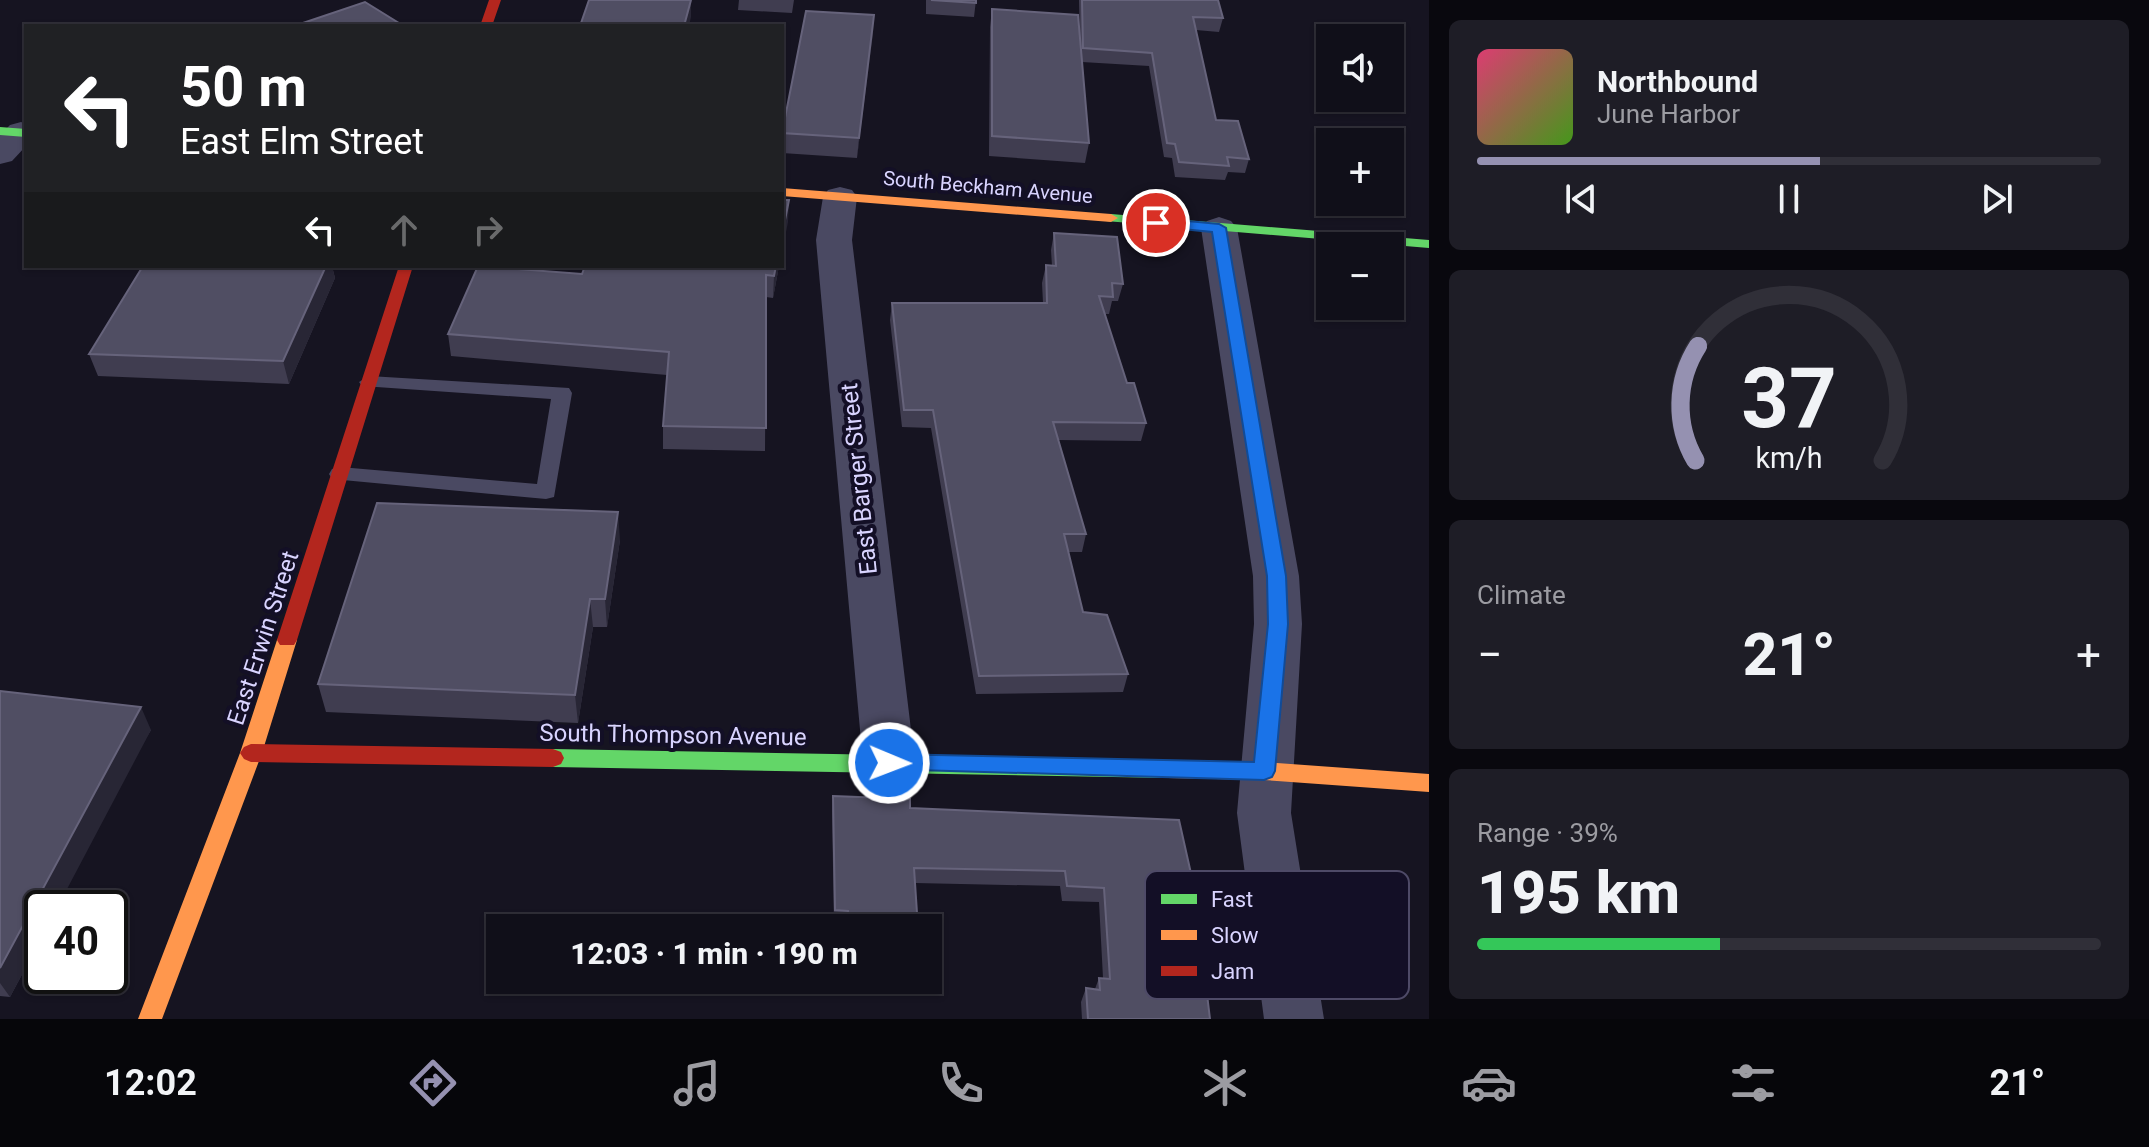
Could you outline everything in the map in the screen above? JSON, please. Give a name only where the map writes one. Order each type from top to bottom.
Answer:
[{"type":"main road","points":[[487,24],[495,0]]},
{"type":"main road","name":"South Beckham Avenue","points":[[784,192],[1429,244]]},
{"type":"main road","name":"East Erwin Street","points":[[150,1019],[251,753],[405,268]]},
{"type":"main road","name":"South Thompson Avenue","points":[[251,753],[1264,771],[1429,783]]},
{"type":"street","name":"East Barger Street","points":[[840,197],[834,240],[889,763]]},
{"type":"street","points":[[1219,228],[1276,576],[1278,624],[1264,771],[1271,871]]},
{"type":"street","points":[[1291,999],[1294,1019]]},
{"type":"lane","points":[[340,474],[546,492],[562,393],[369,382]]},
{"type":"building","points":[[589,0],[691,0],[685,24],[581,24]]},
{"type":"building","points":[[931,0],[976,0],[976,3]]},
{"type":"building","points":[[1082,0],[1218,0],[1223,18],[1193,17],[1216,120],[1238,121],[1249,159],[1227,157],[1229,166],[1179,162],[1175,144],[1167,143],[1152,53],[1083,48]]},
{"type":"building","points":[[365,2],[400,24],[300,24]]},
{"type":"building","points":[[992,9],[1078,15],[1089,143],[992,136]]},
{"type":"building","points":[[806,11],[874,15],[859,138],[784,133]]},
{"type":"building","points":[[784,200],[789,200],[784,225]]},
{"type":"building","points":[[1054,233],[1117,237],[1123,284],[1112,283],[1113,297],[1099,296],[1127,383],[1134,383],[1146,423],[1053,422],[1086,534],[1064,534],[1083,612],[1107,615],[1128,674],[979,676],[933,410],[904,410],[892,303],[1047,303],[1046,265],[1056,266]]},
{"type":"building","points":[[142,268],[325,268],[283,361],[89,354]]},
{"type":"building","points":[[477,268],[582,274],[584,268],[776,268],[774,276],[766,275],[766,428],[663,426],[669,352],[448,334]]},
{"type":"building","points":[[377,503],[618,512],[605,599],[590,599],[575,695],[318,684]]},
{"type":"building","points":[[0,691],[141,707],[42,890],[24,890],[24,924],[0,968]]},
{"type":"building","points":[[833,796],[910,799],[910,808],[1179,820],[1190,871],[1145,871],[1145,999],[1208,999],[1210,1019],[1088,1019],[1086,988],[1100,990],[1099,978],[1110,979],[1104,888],[1067,886],[1065,871],[914,868],[917,914],[848,914],[848,911],[835,910]]},
{"type":"traffic: fast","points":[[0,131],[24,133]]},
{"type":"traffic: fast","points":[[1111,218],[1429,244]]},
{"type":"traffic: fast","points":[[553,758],[1168,769]]},
{"type":"traffic: slow","points":[[784,192],[1111,218]]},
{"type":"traffic: slow","points":[[150,1019],[251,753],[287,640]]},
{"type":"traffic: slow","points":[[1168,769],[1264,771],[1429,783]]},
{"type":"traffic: jam","points":[[487,24],[495,0]]},
{"type":"traffic: jam","points":[[287,640],[405,268]]},
{"type":"traffic: jam","points":[[251,753],[553,758]]},
{"type":"route","points":[[889,763],[1264,771],[1278,624],[1276,576],[1219,228],[1156,223]]}]
